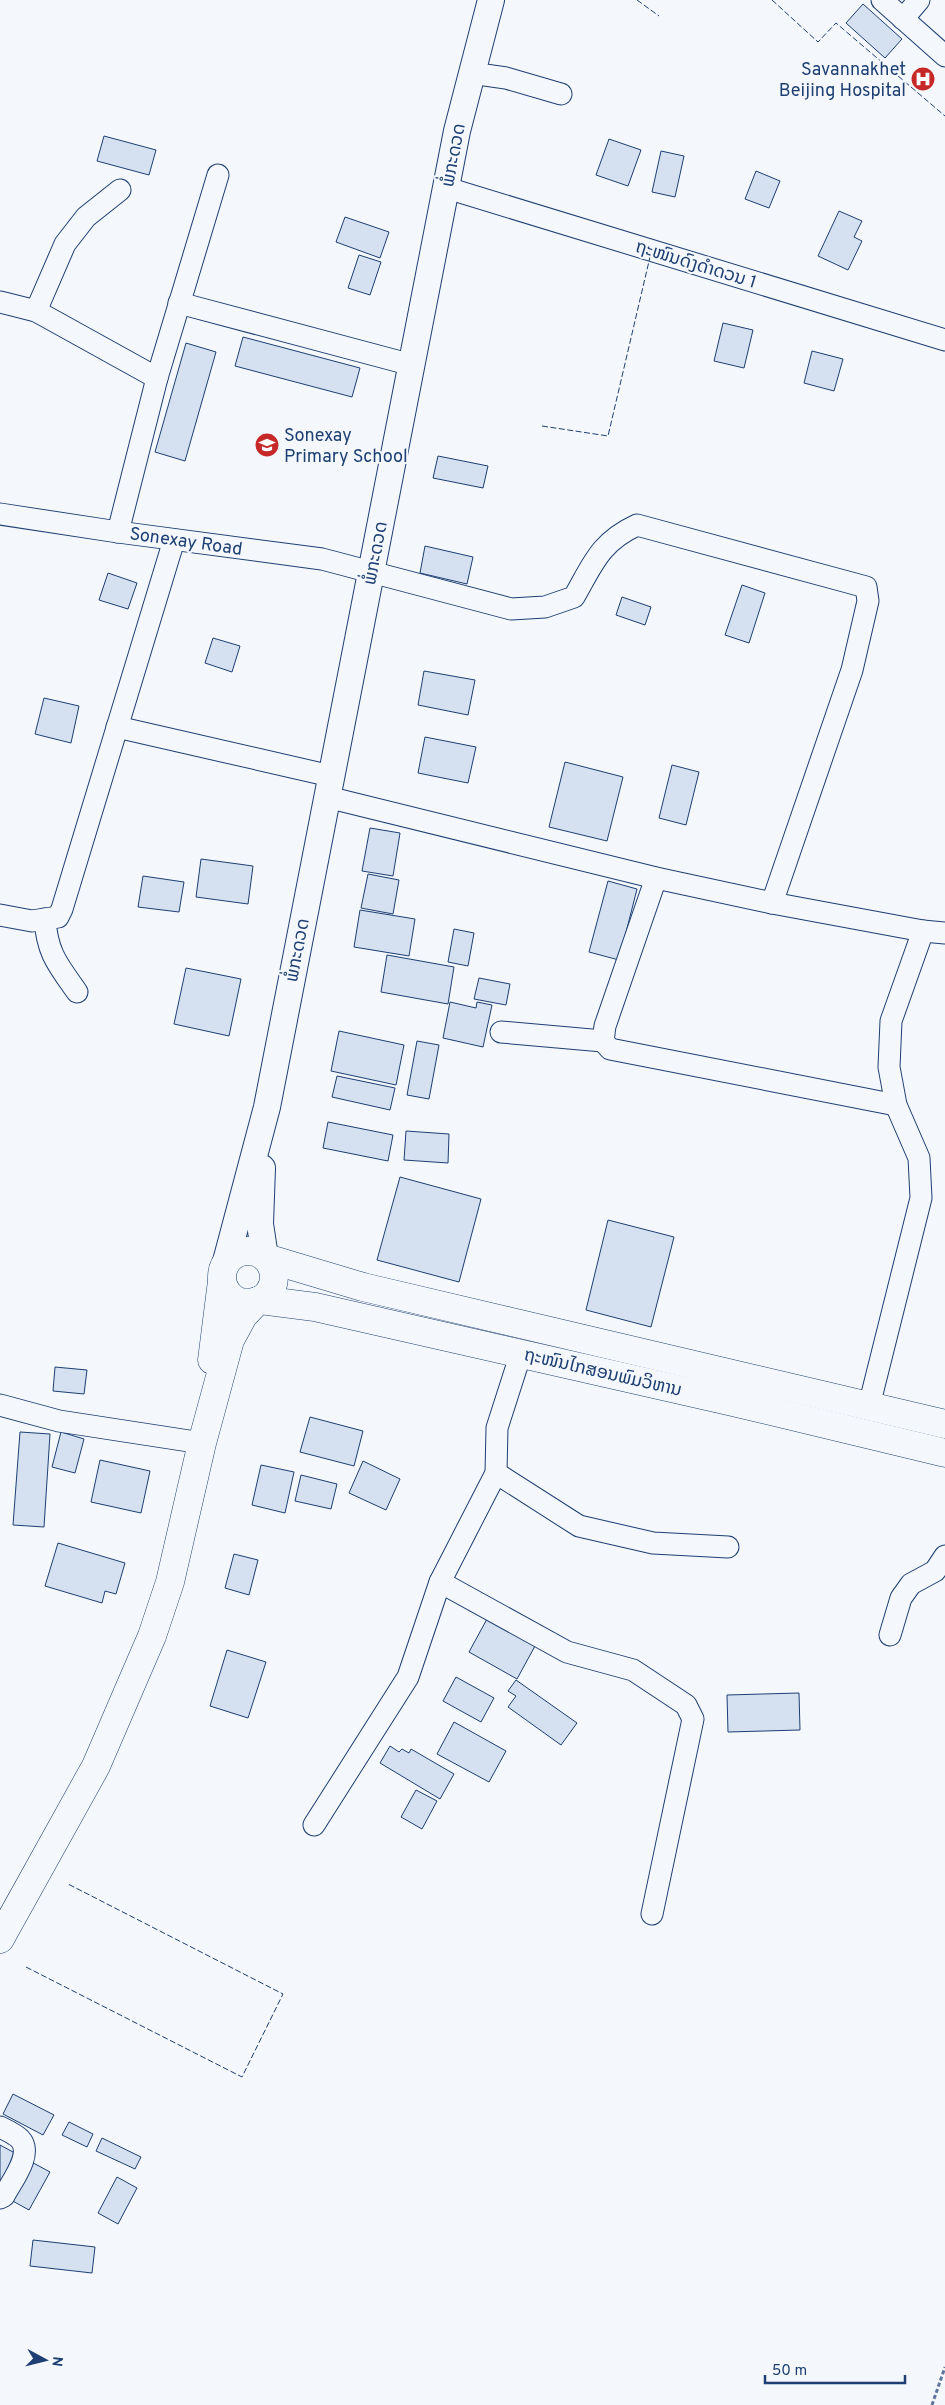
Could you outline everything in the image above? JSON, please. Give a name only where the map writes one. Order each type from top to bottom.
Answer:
[{"type":"highway","points":[[0,1939],[96,1766],[152,1636],[170,1582],[202,1443],[230,1340],[243,1316],[271,1288],[274,1281],[271,1265],[258,1252],[242,1251],[235,1254],[223,1273],[202,1443]]},
{"type":"highway","name":"ຖະໜົນໄກສອນພົມວິຫານ","points":[[265,1258],[363,1286],[945,1424]]},
{"type":"highway","points":[[223,1273],[229,1294],[235,1299],[242,1302],[258,1300]]},
{"type":"highway","name":"ຖະໜົນໄກສອນພົມວິຫານ","points":[[258,1300],[314,1306],[729,1401],[945,1453]]},
{"type":"highway","points":[[729,1401],[735,1374]]},
{"type":"main road","name":"ພໍ່ກະດວດ","points":[[267,1107],[457,131],[491,0]]},
{"type":"main road","points":[[265,1258],[260,1224],[260,1196],[267,1107]]},
{"type":"main road","points":[[223,1273],[267,1107]]},
{"type":"street","points":[[882,0],[945,56]]},
{"type":"street","points":[[903,19],[920,0]]},
{"type":"street","points":[[471,73],[506,78],[561,94]]},
{"type":"street","points":[[118,532],[157,378],[218,175]]},
{"type":"street","name":"ຖະໜົນດົງດຳດວນ 1","points":[[447,188],[945,340]]},
{"type":"street","points":[[36,311],[65,244],[86,217],[120,190]]},
{"type":"street","points":[[0,302],[36,311],[157,378]]},
{"type":"street","points":[[179,303],[412,365]]},
{"type":"street","name":"Sonexay Road","points":[[0,514],[174,540],[322,559],[372,570],[511,609],[545,606],[574,597],[602,548],[618,534],[637,525],[866,587],[868,601],[852,670],[772,903]]},
{"type":"street","points":[[0,916],[32,921],[58,917],[62,909],[174,540]]},
{"type":"street","points":[[117,726],[656,878],[772,903],[923,932],[945,934]]},
{"type":"street","points":[[603,1041],[605,1026],[656,878]]},
{"type":"street","points":[[44,919],[46,940],[54,958],[77,992]]},
{"type":"street","points":[[869,1406],[921,1198],[919,1158],[896,1105],[889,1067],[891,1021],[923,932]]},
{"type":"street","points":[[501,1032],[603,1041],[610,1049],[896,1105]]},
{"type":"street","points":[[314,1825],[408,1676],[440,1582],[496,1474],[497,1428],[521,1353]]},
{"type":"street","points":[[0,1405],[59,1421],[202,1443]]},
{"type":"street","points":[[496,1474],[580,1526],[653,1543],[728,1547]]},
{"type":"street","points":[[890,1635],[901,1598],[911,1584],[935,1571],[945,1556]]},
{"type":"street","points":[[440,1582],[567,1652],[632,1670],[686,1705],[693,1719],[652,1914]]},
{"type":"street","points":[[0,2127],[20,2138],[24,2146],[24,2158],[4,2196],[0,2198]]},
{"type":"path","points":[[932,2405],[945,2367]]},
{"type":"building","points":[[863,4],[902,39],[885,58],[846,23]]},
{"type":"building","points":[[104,136],[156,150],[149,175],[97,161]]},
{"type":"building","points":[[609,139],[641,150],[628,186],[596,175]]},
{"type":"building","points":[[661,151],[684,156],[675,197],[652,192]]},
{"type":"building","points":[[756,171],[780,181],[769,208],[745,199]]},
{"type":"building","points":[[839,211],[862,221],[854,237],[862,241],[848,270],[818,256]]},
{"type":"building","points":[[345,217],[389,232],[380,258],[336,242]]},
{"type":"building","points":[[359,255],[381,262],[370,295],[348,288]]},
{"type":"building","points":[[723,323],[753,330],[744,368],[714,361]]},
{"type":"building","points":[[243,337],[360,368],[352,397],[235,366]]},
{"type":"building","points":[[186,343],[216,352],[185,461],[155,452]]},
{"type":"building","points":[[812,351],[843,359],[834,391],[804,383]]},
{"type":"building","points":[[438,456],[488,466],[483,488],[433,478]]},
{"type":"building","points":[[425,546],[473,557],[467,584],[420,573]]},
{"type":"building","points":[[108,573],[137,583],[128,609],[99,600]]},
{"type":"building","points":[[742,585],[765,593],[749,643],[725,635]]},
{"type":"building","points":[[622,597],[651,607],[645,625],[616,615]]},
{"type":"building","points":[[213,638],[240,646],[232,672],[205,663]]},
{"type":"building","points":[[424,671],[475,680],[468,715],[418,705]]},
{"type":"building","points":[[44,698],[79,706],[71,743],[35,734]]},
{"type":"building","points":[[425,737],[476,747],[468,783],[418,773]]},
{"type":"building","points":[[565,762],[623,777],[607,841],[549,827]]},
{"type":"building","points":[[672,765],[699,772],[686,825],[659,818]]},
{"type":"building","points":[[370,828],[400,833],[393,876],[362,871]]},
{"type":"building","points":[[201,859],[253,866],[248,904],[196,897]]},
{"type":"building","points":[[368,874],[399,880],[393,914],[361,908]]},
{"type":"building","points":[[143,876],[184,882],[179,912],[138,907]]},
{"type":"building","points":[[608,881],[637,889],[619,960],[589,952]]},
{"type":"building","points":[[360,910],[415,919],[409,956],[354,947]]},
{"type":"building","points":[[454,929],[474,933],[468,966],[448,962]]},
{"type":"building","points":[[387,955],[454,967],[448,1004],[381,992]]},
{"type":"building","points":[[186,968],[241,979],[229,1036],[174,1024]]},
{"type":"building","points":[[479,978],[510,984],[506,1005],[474,999]]},
{"type":"building","points":[[450,1002],[476,1008],[477,1002],[492,1005],[483,1047],[443,1038]]},
{"type":"building","points":[[339,1031],[404,1045],[396,1085],[331,1071]]},
{"type":"building","points":[[417,1041],[439,1045],[429,1099],[407,1095]]},
{"type":"building","points":[[337,1076],[395,1088],[390,1110],[332,1097]]},
{"type":"building","points":[[328,1122],[393,1135],[388,1161],[323,1148]]},
{"type":"building","points":[[406,1131],[449,1134],[448,1163],[404,1160]]},
{"type":"building","points":[[400,1177],[481,1199],[459,1282],[377,1260]]},
{"type":"building","points":[[608,1220],[674,1237],[651,1327],[586,1310]]},
{"type":"building","points":[[55,1367],[87,1370],[84,1394],[53,1391]]},
{"type":"building","points":[[310,1417],[363,1431],[354,1466],[300,1452]]},
{"type":"building","points":[[20,1432],[50,1434],[44,1527],[13,1525]]},
{"type":"building","points":[[61,1432],[84,1439],[75,1473],[52,1467]]},
{"type":"building","points":[[100,1460],[150,1471],[141,1513],[91,1502]]},
{"type":"building","points":[[363,1461],[400,1479],[386,1510],[349,1493]]},
{"type":"building","points":[[261,1465],[294,1472],[285,1513],[252,1505]]},
{"type":"building","points":[[301,1475],[337,1484],[331,1509],[295,1501]]},
{"type":"building","points":[[58,1543],[125,1563],[116,1594],[105,1591],[102,1603],[45,1586]]},
{"type":"building","points":[[234,1554],[258,1560],[249,1595],[225,1588]]},
{"type":"building","points":[[487,1619],[535,1646],[517,1679],[469,1652]]},
{"type":"building","points":[[227,1650],[266,1662],[248,1718],[210,1706]]},
{"type":"building","points":[[456,1677],[494,1698],[481,1722],[443,1701]]},
{"type":"building","points":[[516,1680],[577,1723],[561,1745],[508,1707],[516,1696],[508,1691]]},
{"type":"building","points":[[799,1693],[800,1730],[728,1732],[727,1695]]},
{"type":"building","points":[[454,1722],[506,1751],[489,1782],[437,1754]]},
{"type":"building","points":[[390,1746],[399,1752],[402,1749],[409,1753],[411,1749],[454,1774],[440,1799],[380,1763]]},
{"type":"building","points":[[416,1790],[437,1801],[422,1829],[401,1817]]},
{"type":"building","points":[[13,2094],[54,2115],[43,2135],[3,2114]]},
{"type":"building","points":[[69,2122],[93,2134],[87,2147],[62,2135]]},
{"type":"building","points":[[102,2138],[141,2157],[135,2169],[96,2151]]},
{"type":"building","points":[[0,2145],[50,2172],[29,2210],[0,2194]]},
{"type":"building","points":[[117,2177],[137,2188],[118,2224],[98,2213]]},
{"type":"building","points":[[33,2240],[95,2247],[92,2273],[30,2266]]},
{"type":"fence","points":[[637,0],[659,16]]},
{"type":"fence","points":[[772,0],[818,42],[836,23],[945,116]]},
{"type":"fence","points":[[542,426],[608,436],[650,257]]},
{"type":"fence","points":[[26,1967],[242,2077],[283,1994],[68,1884]]},
{"type":"place","name":"Savannakhet Beijing Hospital","points":[[923,79]]},
{"type":"place","name":"Sonexay Primary School","points":[[267,445]]}]
